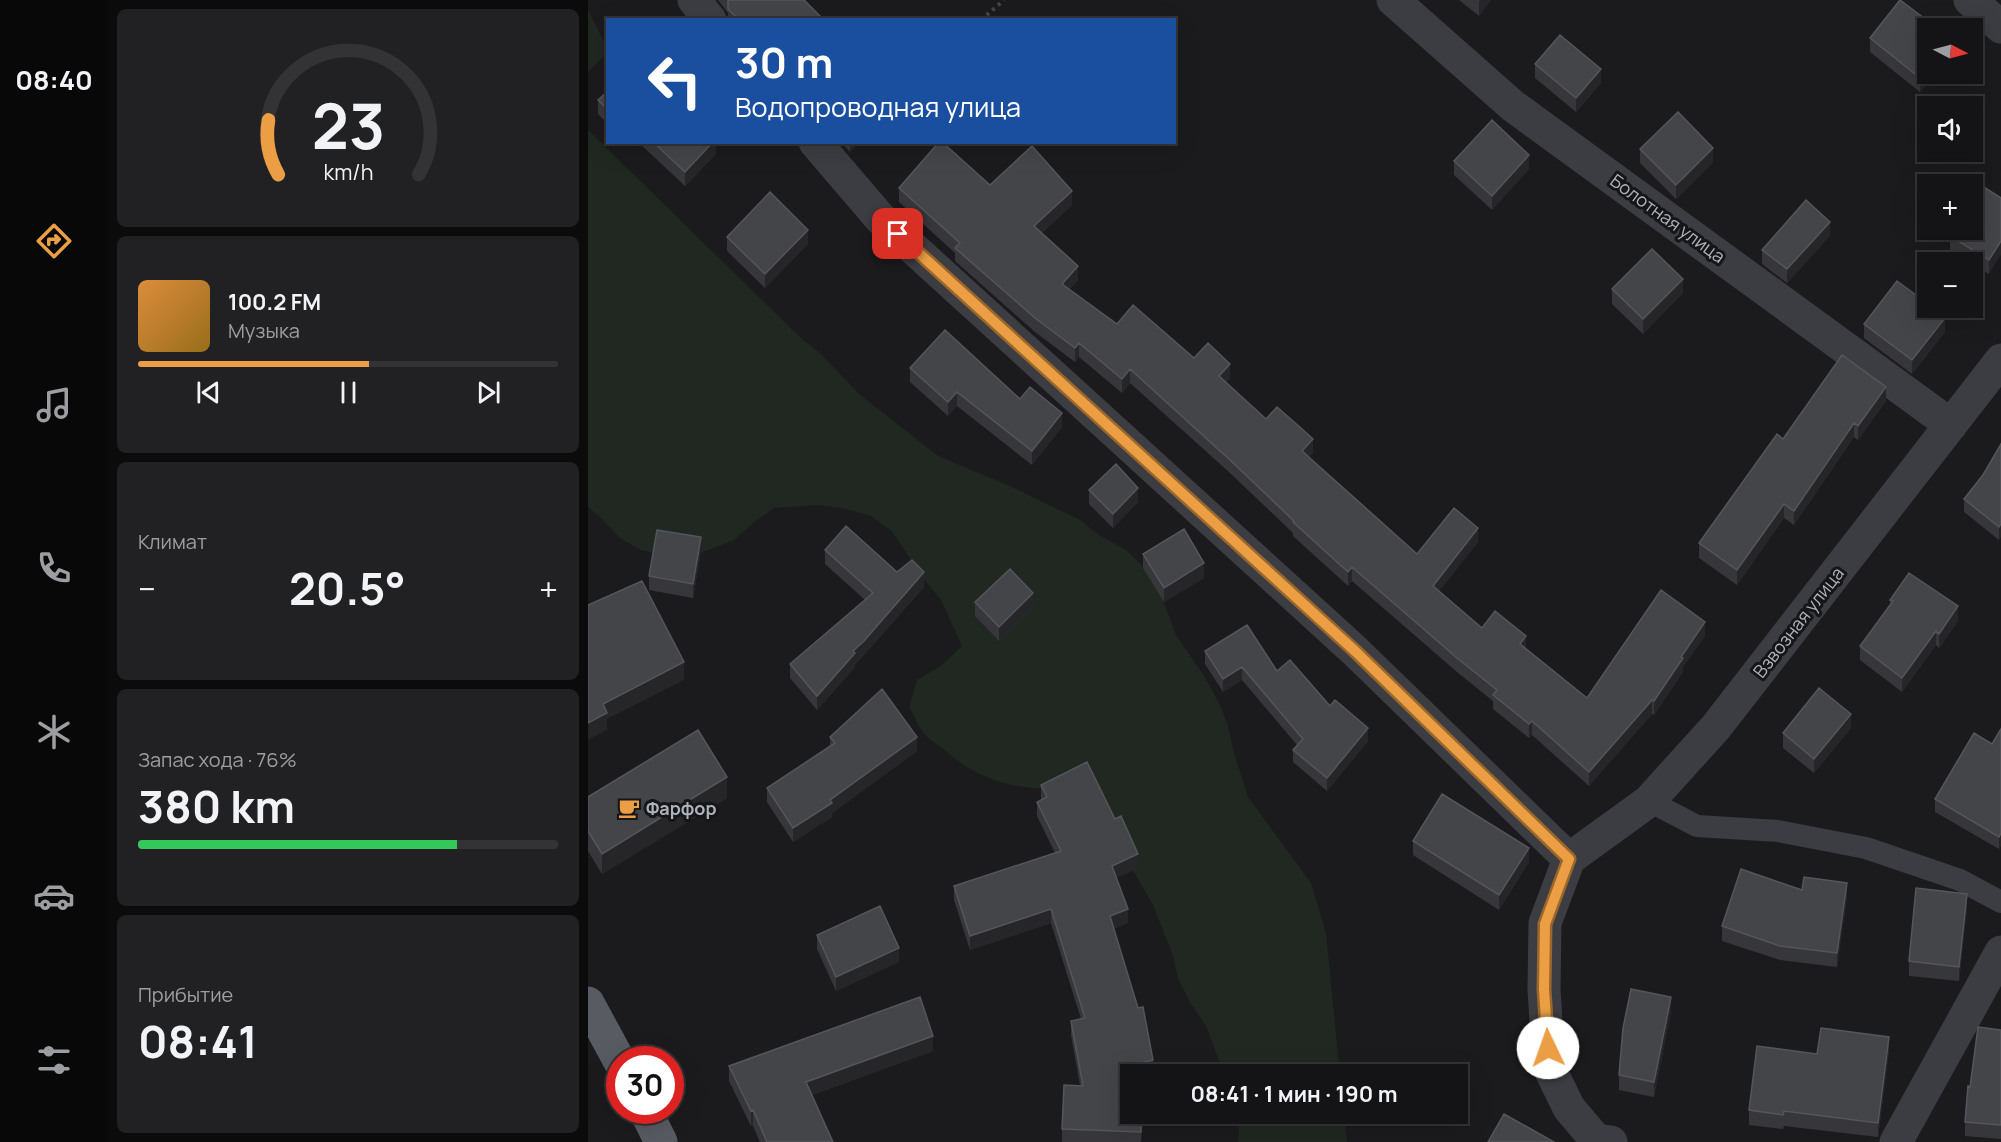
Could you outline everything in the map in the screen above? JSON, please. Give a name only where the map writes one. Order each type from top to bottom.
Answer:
[{"type":"main road","points":[[588,1003],[611,1046]]},
{"type":"main road","points":[[652,1124],[661,1142]]},
{"type":"street","points":[[693,0],[708,18]]},
{"type":"street","name":"Болотная улица","points":[[1394,0],[1513,106],[1951,425]]},
{"type":"street","points":[[1970,0],[2001,27]]},
{"type":"street","points":[[818,144],[880,218],[1346,643],[1569,859],[1545,924],[1544,990],[1549,1067],[1569,1108],[1596,1140],[1611,1142]]},
{"type":"street","name":"Взвозная улица","points":[[1569,859],[1649,801],[1716,727],[2001,360]]},
{"type":"street","points":[[1896,1142],[2001,952]]},
{"type":"lane","points":[[1649,801],[1697,826],[1778,831],[1866,848],[1960,880],[2001,902]]},
{"type":"path","points":[[983,18],[1004,0]]},
{"type":"shaded area","points":[[588,10],[606,45],[606,54],[588,72]]},
{"type":"shaded area","points":[[588,130],[802,339],[821,354],[858,393],[938,456],[1012,487],[1080,520],[1099,535],[1126,550],[1145,568],[1158,587],[1176,635],[1205,677],[1218,701],[1228,725],[1248,797],[1311,883],[1326,933],[1339,1064],[1220,1064],[1206,1026],[1178,979],[1173,956],[1153,905],[1124,855],[1052,789],[1005,783],[979,774],[925,734],[909,707],[917,680],[942,665],[962,646],[941,600],[923,578],[892,531],[871,516],[843,508],[818,505],[774,508],[734,540],[692,556],[666,556],[641,550],[620,538],[588,507]]},
{"type":"shaded area","points":[[1238,1124],[1345,1124],[1347,1142],[1238,1142]]},
{"type":"building","points":[[728,0],[804,0],[822,18],[737,18],[728,9]]},
{"type":"building","points":[[1900,0],[1924,18],[1917,18],[1917,76],[1870,38]]},
{"type":"building","points":[[1560,35],[1601,69],[1576,98],[1535,64]]},
{"type":"building","points":[[606,93],[606,108],[598,100]]},
{"type":"building","points":[[1678,112],[1713,148],[1676,185],[1640,149]]},
{"type":"building","points":[[1492,120],[1529,155],[1492,196],[1454,161]]},
{"type":"building","points":[[655,144],[711,144],[685,172]]},
{"type":"building","points":[[937,144],[944,144],[990,185],[1032,146],[1072,191],[1034,226],[1078,266],[1062,284],[1117,324],[1133,305],[1194,358],[1208,343],[1230,364],[1219,376],[1266,419],[1277,407],[1302,429],[1313,439],[1302,451],[1417,554],[1454,508],[1478,528],[1433,586],[1482,628],[1495,611],[1526,636],[1520,644],[1587,698],[1661,590],[1705,622],[1654,701],[1652,700],[1589,772],[1532,721],[1529,724],[1493,695],[1497,690],[1352,567],[1348,572],[1130,369],[1122,379],[1079,343],[1075,348],[1035,318],[955,248],[960,243],[899,188]]},
{"type":"building","points":[[1983,187],[2001,198],[2001,241],[1989,260],[1983,256],[1983,252],[1976,252],[1956,240],[1983,240]]},
{"type":"building","points":[[770,192],[808,230],[765,274],[727,237]]},
{"type":"building","points":[[1806,200],[1830,222],[1787,269],[1762,250]]},
{"type":"building","points":[[1652,249],[1683,279],[1643,319],[1612,289]]},
{"type":"building","points":[[1897,281],[1917,296],[1917,318],[1945,318],[1912,360],[1864,324]]},
{"type":"building","points":[[945,330],[1020,399],[1030,387],[1062,413],[1032,451],[957,392],[948,402],[910,368]]},
{"type":"building","points":[[1842,355],[1886,387],[1858,426],[1854,423],[1794,511],[1784,504],[1737,570],[1699,543],[1777,434],[1783,439]]},
{"type":"building","points":[[2001,444],[2001,524],[1999,527],[1964,499],[1983,475]]},
{"type":"building","points":[[1116,464],[1138,488],[1113,514],[1089,490]]},
{"type":"building","points":[[846,526],[897,572],[912,560],[924,572],[853,651],[855,653],[817,696],[790,664],[873,593],[825,550]]},
{"type":"building","points":[[1184,529],[1204,563],[1164,588],[1143,554]]},
{"type":"building","points":[[657,530],[701,537],[693,584],[649,576]]},
{"type":"building","points":[[1010,569],[1033,593],[999,627],[975,602]]},
{"type":"building","points":[[1909,573],[1958,606],[1939,634],[1936,631],[1902,678],[1860,646],[1893,601],[1890,600]]},
{"type":"building","points":[[642,581],[684,662],[603,704],[607,713],[588,723],[588,605]]},
{"type":"building","points":[[1247,625],[1277,671],[1290,660],[1330,706],[1335,700],[1368,728],[1327,778],[1293,750],[1303,739],[1242,667],[1223,679],[1205,651]]},
{"type":"building","points":[[1819,688],[1851,714],[1814,759],[1783,733]]},
{"type":"building","points":[[882,689],[917,737],[830,800],[832,803],[793,828],[767,788],[835,743],[830,737]]},
{"type":"building","points":[[2001,729],[2001,833],[1999,837],[1935,799],[1974,733],[1992,744]]},
{"type":"building","points":[[698,730],[727,777],[602,854],[588,831],[588,797]]},
{"type":"building","points":[[1087,762],[1115,819],[1121,816],[1138,854],[1112,866],[1128,909],[1110,916],[1138,1008],[1143,1007],[1153,1060],[1144,1062],[1144,1064],[1120,1064],[1120,1124],[1141,1124],[1141,1132],[1062,1129],[1064,1085],[1083,1086],[1071,1021],[1085,1018],[1051,909],[970,936],[954,886],[1061,851],[1037,802],[1047,797],[1041,785]]},
{"type":"building","points":[[1442,794],[1529,848],[1499,895],[1413,841]]},
{"type":"building","points":[[1741,869],[1802,890],[1804,877],[1847,883],[1837,953],[1780,946],[1722,926]]},
{"type":"building","points":[[1916,888],[1967,894],[1959,967],[1909,961]]},
{"type":"building","points":[[880,906],[899,948],[836,977],[817,935]]},
{"type":"building","points":[[1631,989],[1671,997],[1654,1082],[1619,1075],[1623,1028]]},
{"type":"building","points":[[920,997],[933,1036],[806,1082],[833,1142],[767,1142],[729,1066]]},
{"type":"building","points":[[1978,1027],[2001,1030],[2001,1125],[1965,1122],[1968,1086],[1970,1087]]},
{"type":"building","points":[[1821,1028],[1889,1037],[1878,1123],[1784,1111],[1783,1115],[1749,1110],[1757,1046],[1817,1054]]},
{"type":"building","points":[[1504,1114],[1554,1142],[1488,1142]]},
{"type":"place","name":"Фарфор","points":[[629,808]]},
{"type":"route","points":[[898,234],[1355,651],[1569,859],[1545,924],[1544,990],[1548,1048]]}]
